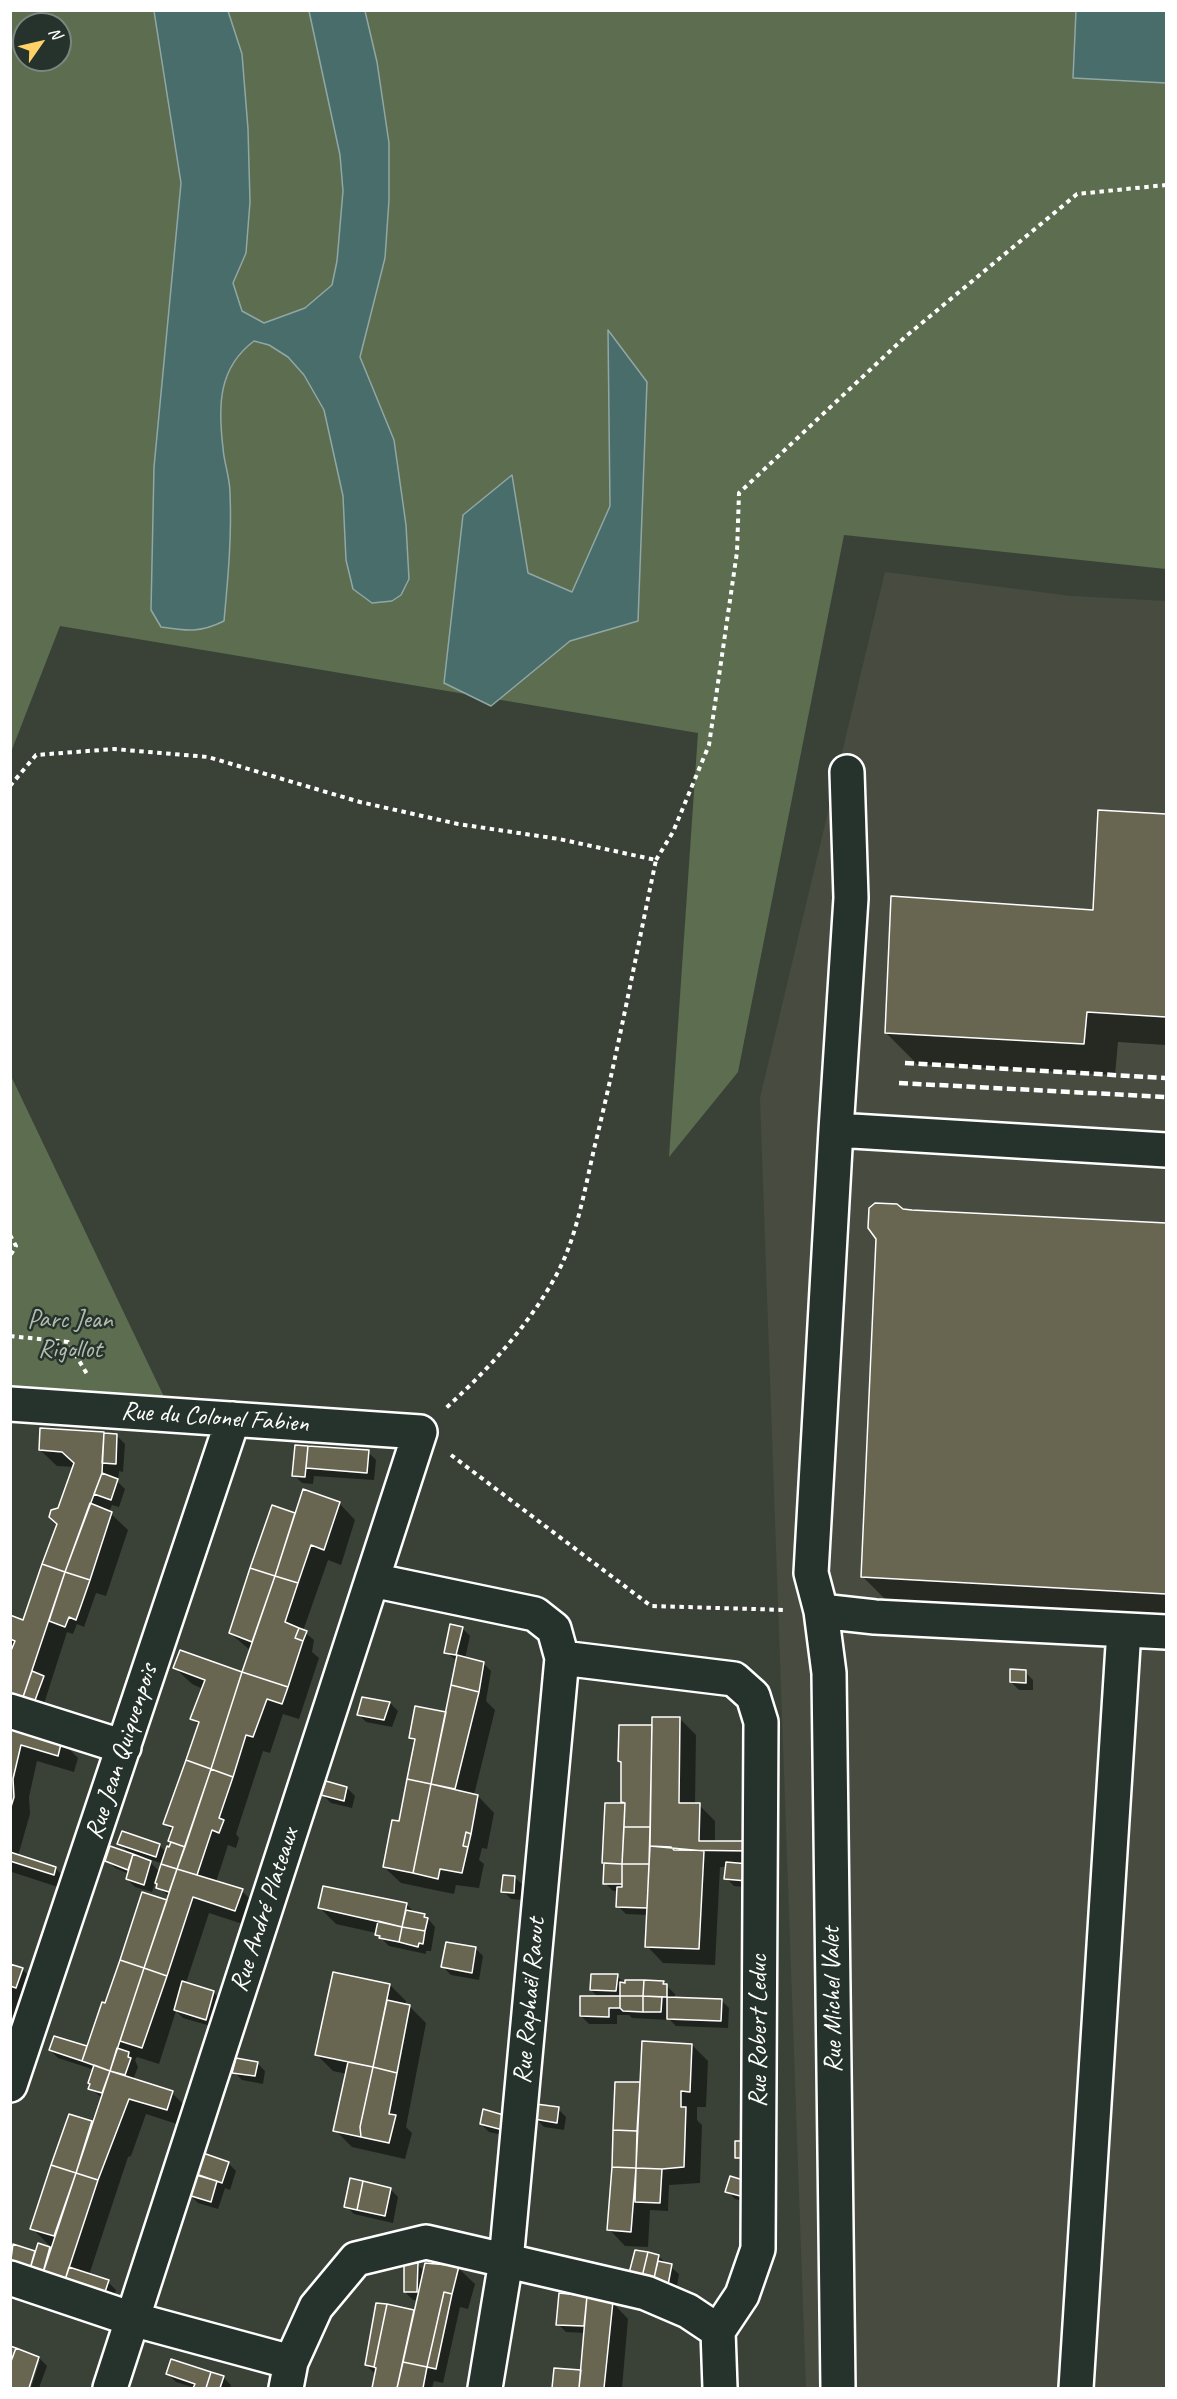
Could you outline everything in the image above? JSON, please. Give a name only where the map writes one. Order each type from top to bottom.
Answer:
[{"type":"street","name":"Rue Michel Valet","points":[[838,2388],[829,1673],[821,1611],[812,1573],[851,898],[847,772]]},
{"type":"street","points":[[836,1130],[1167,1150]]},
{"type":"street","name":"Rue du Colonel Fabien","points":[[12,1408],[108,1411],[420,1432]]},
{"type":"street","name":"Rue Jean Quiquenpois","points":[[10,2085],[233,1419]]},
{"type":"street","name":"Rue André Plateaux","points":[[110,2388],[420,1432]]},
{"type":"street","name":"Rue Raphaël Raout","points":[[372,1580],[535,1614],[554,1629],[562,1658],[506,2262],[485,2388]]},
{"type":"street","points":[[821,1611],[887,1617],[1167,1632]]},
{"type":"street","points":[[1076,2388],[1124,1630]]},
{"type":"street","name":"Rue Robert Leduc","points":[[562,1658],[734,1679],[753,1696],[761,1722],[758,2249],[742,2295],[718,2331]]},
{"type":"street","points":[[10,1711],[124,1747]]},
{"type":"street","points":[[10,2278],[289,2375],[316,2307],[356,2259],[426,2242],[646,2293],[688,2311],[718,2331],[720,2388]]},
{"type":"path","points":[[821,1611],[651,1606],[420,1432],[479,1378],[525,1323],[558,1271],[580,1211],[609,1089],[656,860],[673,832],[709,746],[737,552],[739,493],[905,337],[1077,194],[1167,185]]},
{"type":"path","points":[[10,786],[36,755],[114,749],[208,758],[360,802],[458,824],[559,839],[656,860]]},
{"type":"path","points":[[10,1235],[16,1246],[10,1256]]},
{"type":"path","points":[[10,1336],[68,1342],[108,1411]]},
{"type":"shaded area","points":[[885,572],[1071,596],[1166,601],[1166,2388],[806,2388],[760,1098]]},
{"type":"green space","points":[[11,11],[1166,11],[1166,569],[844,535],[738,1072],[669,1157],[698,733],[60,626],[11,752]]},
{"type":"green space","name":"Parc Jean Rigollot","points":[[11,1076],[166,1401],[11,1391]]},
{"type":"water","points":[[154,11],[228,11],[242,54],[248,129],[250,202],[246,253],[233,283],[242,311],[264,323],[305,308],[332,285],[337,261],[343,191],[340,155],[309,11],[365,11],[377,62],[389,143],[389,200],[385,258],[360,357],[394,440],[406,525],[409,579],[401,595],[392,601],[372,603],[353,589],[346,560],[343,496],[324,410],[304,375],[288,357],[269,345],[254,341],[233,363],[223,389],[221,403],[221,432],[230,487],[229,557],[224,621],[208,628],[193,630],[161,627],[151,610],[154,467],[181,183]]},
{"type":"water","points":[[1076,11],[1166,11],[1166,83],[1073,78]]},
{"type":"water","points":[[608,330],[647,382],[638,621],[570,641],[491,706],[444,683],[463,515],[512,475],[528,573],[572,592],[610,506]]},
{"type":"building","points":[[1098,810],[1166,814],[1166,1017],[1087,1012],[1084,1044],[885,1033],[891,896],[1093,910]]},
{"type":"building","points":[[875,1203],[897,1204],[903,1209],[912,1210],[1166,1223],[1166,1594],[861,1577],[876,1239],[868,1228],[869,1208]]},
{"type":"building","points":[[40,1428],[104,1432],[102,1473],[65,1572],[42,1564],[57,1524],[49,1517],[51,1510],[58,1508],[74,1463],[62,1452],[39,1450]]},
{"type":"building","points":[[104,1433],[117,1434],[116,1464],[102,1463]]},
{"type":"building","points":[[295,1445],[308,1446],[305,1477],[292,1476]]},
{"type":"building","points":[[308,1446],[369,1450],[367,1473],[306,1468]]},
{"type":"building","points":[[102,1473],[118,1479],[111,1500],[94,1494]]},
{"type":"building","points":[[303,1489],[340,1502],[324,1550],[311,1545],[298,1583],[275,1576]]},
{"type":"building","points":[[90,1503],[112,1512],[90,1580],[65,1572]]},
{"type":"building","points":[[272,1505],[295,1513],[275,1576],[250,1568]]},
{"type":"building","points":[[42,1564],[65,1572],[22,1700],[10,1696],[10,1653],[15,1641],[10,1639],[10,1615],[23,1620]]},
{"type":"building","points":[[250,1568],[275,1576],[252,1642],[229,1633]]},
{"type":"building","points":[[65,1572],[90,1580],[76,1620],[69,1617],[65,1627],[49,1621]]},
{"type":"building","points":[[275,1576],[298,1583],[285,1622],[299,1628],[295,1638],[303,1641],[288,1687],[242,1672]]},
{"type":"building","points":[[450,1624],[463,1627],[456,1655],[444,1653]]},
{"type":"building","points":[[299,1628],[307,1631],[303,1641],[295,1638]]},
{"type":"building","points":[[180,1650],[242,1672],[211,1769],[186,1760],[199,1722],[190,1719],[205,1680],[173,1668]]},
{"type":"building","points":[[457,1655],[484,1662],[479,1692],[451,1685]]},
{"type":"building","points":[[1010,1669],[1026,1670],[1026,1683],[1010,1682]]},
{"type":"building","points":[[32,1671],[44,1676],[34,1703],[22,1700]]},
{"type":"building","points":[[242,1672],[288,1687],[282,1704],[267,1699],[253,1737],[246,1735],[233,1777],[211,1769]]},
{"type":"building","points":[[451,1685],[479,1692],[455,1789],[431,1784]]},
{"type":"building","points":[[362,1697],[390,1702],[384,1720],[357,1715]]},
{"type":"building","points":[[415,1706],[446,1712],[431,1784],[407,1779],[415,1739],[409,1738]]},
{"type":"building","points":[[652,1717],[680,1717],[679,1803],[700,1803],[699,1841],[750,1841],[750,1851],[674,1850],[671,1847],[650,1846]]},
{"type":"building","points":[[619,1725],[652,1725],[650,1827],[624,1827],[625,1803],[621,1802],[621,1762],[618,1761]]},
{"type":"building","points":[[13,1726],[62,1740],[58,1756],[21,1745],[13,1779],[14,1797],[10,1810],[10,1734]]},
{"type":"building","points":[[186,1760],[211,1769],[185,1847],[168,1841],[173,1827],[163,1824]]},
{"type":"building","points":[[211,1769],[233,1777],[219,1818],[224,1820],[219,1833],[212,1830],[197,1875],[177,1869]]},
{"type":"building","points":[[407,1779],[431,1784],[413,1873],[383,1867],[392,1820],[399,1821]]},
{"type":"building","points":[[326,1781],[347,1787],[344,1801],[321,1795]]},
{"type":"building","points":[[431,1784],[478,1795],[471,1834],[466,1832],[463,1846],[468,1847],[462,1873],[440,1869],[438,1879],[413,1873]]},
{"type":"building","points":[[605,1803],[625,1803],[622,1864],[602,1863]]},
{"type":"building","points":[[624,1827],[650,1827],[649,1864],[622,1864]]},
{"type":"building","points":[[122,1831],[160,1844],[156,1857],[117,1844]]},
{"type":"building","points":[[466,1832],[471,1834],[468,1847],[463,1846]]},
{"type":"building","points":[[171,1842],[185,1847],[177,1869],[161,1864],[167,1846],[169,1847]]},
{"type":"building","points":[[110,1846],[133,1854],[128,1870],[105,1861]]},
{"type":"building","points":[[650,1846],[704,1851],[699,1949],[645,1947]]},
{"type":"building","points":[[10,1852],[56,1867],[54,1875],[10,1861]]},
{"type":"building","points":[[133,1854],[151,1861],[144,1885],[126,1879]]},
{"type":"building","points":[[726,1862],[749,1864],[747,1881],[724,1879]]},
{"type":"building","points":[[604,1863],[622,1864],[622,1884],[603,1884]]},
{"type":"building","points":[[161,1864],[177,1869],[169,1892],[156,1888],[155,1883]]},
{"type":"building","points":[[622,1864],[649,1864],[647,1908],[616,1907],[617,1887],[622,1887]]},
{"type":"building","points":[[177,1869],[243,1889],[235,1911],[193,1897],[167,1976],[144,1968]]},
{"type":"building","points":[[503,1875],[515,1876],[514,1893],[501,1892]]},
{"type":"building","points":[[323,1886],[407,1903],[402,1927],[318,1908]]},
{"type":"building","points":[[142,1892],[167,1900],[144,1968],[120,1960]]},
{"type":"building","points":[[406,1910],[425,1914],[424,1917],[428,1918],[425,1931],[402,1927]]},
{"type":"building","points":[[378,1921],[402,1927],[399,1942],[375,1935]]},
{"type":"building","points":[[402,1927],[425,1931],[423,1944],[419,1943],[418,1947],[399,1942]]},
{"type":"building","points":[[446,1942],[476,1947],[472,1973],[441,1967]]},
{"type":"building","points":[[120,1960],[144,1968],[110,2071],[82,2061],[102,2002],[105,2003]]},
{"type":"building","points":[[10,1964],[23,1968],[16,1988],[10,1986]]},
{"type":"building","points":[[144,1968],[167,1976],[142,2048],[120,2041]]},
{"type":"building","points":[[333,1972],[390,1984],[373,2067],[315,2055]]},
{"type":"building","points":[[591,1974],[618,1974],[616,1991],[590,1990]]},
{"type":"building","points":[[625,1980],[644,1980],[643,1996],[620,1996],[620,1982],[625,1983]]},
{"type":"building","points":[[644,1980],[664,1981],[663,1984],[667,1984],[667,1997],[643,1996]]},
{"type":"building","points":[[182,1981],[214,1991],[206,2020],[174,2010]]},
{"type":"building","points":[[580,1996],[620,1996],[620,2008],[609,2008],[609,2017],[580,2016]]},
{"type":"building","points":[[620,1996],[643,1996],[643,2012],[623,2011],[620,2008]]},
{"type":"building","points":[[643,1996],[662,1997],[661,2012],[643,2012]]},
{"type":"building","points":[[667,1997],[722,1999],[721,2021],[667,2019]]},
{"type":"building","points":[[387,2000],[410,2005],[397,2073],[373,2067]]},
{"type":"building","points":[[54,2036],[87,2046],[82,2061],[49,2050]]},
{"type":"building","points":[[642,2041],[692,2044],[690,2092],[681,2091],[681,2107],[686,2107],[684,2167],[636,2168]]},
{"type":"building","points":[[117,2048],[129,2052],[128,2057],[131,2058],[125,2075],[110,2071]]},
{"type":"building","points":[[236,2058],[258,2062],[255,2076],[232,2073]]},
{"type":"building","points":[[348,2062],[373,2067],[360,2127],[361,2137],[333,2131]]},
{"type":"building","points":[[94,2065],[110,2071],[102,2093],[88,2089]]},
{"type":"building","points":[[373,2067],[397,2073],[389,2114],[396,2115],[389,2143],[361,2137],[360,2127]]},
{"type":"building","points":[[110,2071],[173,2091],[167,2110],[129,2099],[98,2180],[76,2173]]},
{"type":"building","points":[[615,2082],[640,2082],[637,2131],[613,2130]]},
{"type":"building","points":[[536,2104],[559,2107],[557,2123],[534,2119]]},
{"type":"building","points":[[483,2109],[507,2116],[503,2130],[480,2124]]},
{"type":"building","points":[[69,2114],[92,2121],[76,2173],[51,2165]]},
{"type":"building","points":[[613,2130],[637,2131],[636,2168],[612,2167]]},
{"type":"building","points":[[735,2141],[747,2141],[747,2158],[735,2158]]},
{"type":"building","points":[[203,2153],[229,2162],[222,2183],[196,2174]]},
{"type":"building","points":[[51,2165],[76,2173],[54,2236],[30,2229]]},
{"type":"building","points":[[612,2167],[636,2168],[631,2232],[607,2230]]},
{"type":"building","points":[[636,2168],[662,2169],[660,2203],[635,2202]]},
{"type":"building","points":[[76,2173],[98,2180],[64,2283],[42,2276]]},
{"type":"building","points":[[196,2175],[217,2181],[211,2202],[188,2195]]},
{"type":"building","points":[[730,2176],[753,2183],[748,2198],[725,2192]]},
{"type":"building","points":[[350,2178],[363,2181],[357,2210],[344,2207]]},
{"type":"building","points":[[363,2181],[391,2188],[385,2216],[357,2210]]},
{"type":"building","points":[[38,2243],[50,2247],[42,2276],[29,2272]]},
{"type":"building","points":[[13,2244],[35,2251],[29,2272],[10,2266]]},
{"type":"building","points":[[635,2250],[648,2252],[641,2281],[628,2277]]},
{"type":"building","points":[[648,2252],[659,2255],[653,2283],[641,2281]]},
{"type":"building","points":[[658,2261],[672,2264],[668,2285],[653,2282]]},
{"type":"building","points":[[404,2262],[418,2263],[417,2292],[404,2292]]},
{"type":"building","points":[[425,2263],[459,2266],[452,2294],[444,2292],[427,2367],[403,2362]]},
{"type":"building","points":[[69,2267],[109,2280],[104,2295],[64,2283]]},
{"type":"building","points":[[444,2292],[452,2294],[436,2369],[427,2367]]},
{"type":"building","points":[[559,2293],[587,2296],[584,2326],[556,2325]]},
{"type":"building","points":[[587,2296],[613,2301],[604,2388],[579,2388]]},
{"type":"building","points":[[376,2303],[387,2304],[374,2367],[365,2365]]},
{"type":"building","points":[[387,2304],[414,2310],[397,2388],[372,2388],[376,2368],[374,2367]]},
{"type":"building","points":[[10,2346],[16,2348],[10,2364]]},
{"type":"building","points":[[16,2348],[39,2357],[29,2388],[10,2388],[10,2364]]},
{"type":"building","points":[[171,2359],[211,2372],[206,2388],[193,2388],[195,2384],[166,2374]]},
{"type":"building","points":[[403,2362],[427,2367],[423,2388],[397,2388]]},
{"type":"building","points":[[554,2368],[581,2370],[579,2388],[552,2388]]},
{"type":"building","points":[[211,2372],[224,2376],[220,2388],[206,2388]]},
{"type":"railway","points":[[905,1063],[1166,1078]]},
{"type":"railway","points":[[899,1083],[1166,1097]]}]
